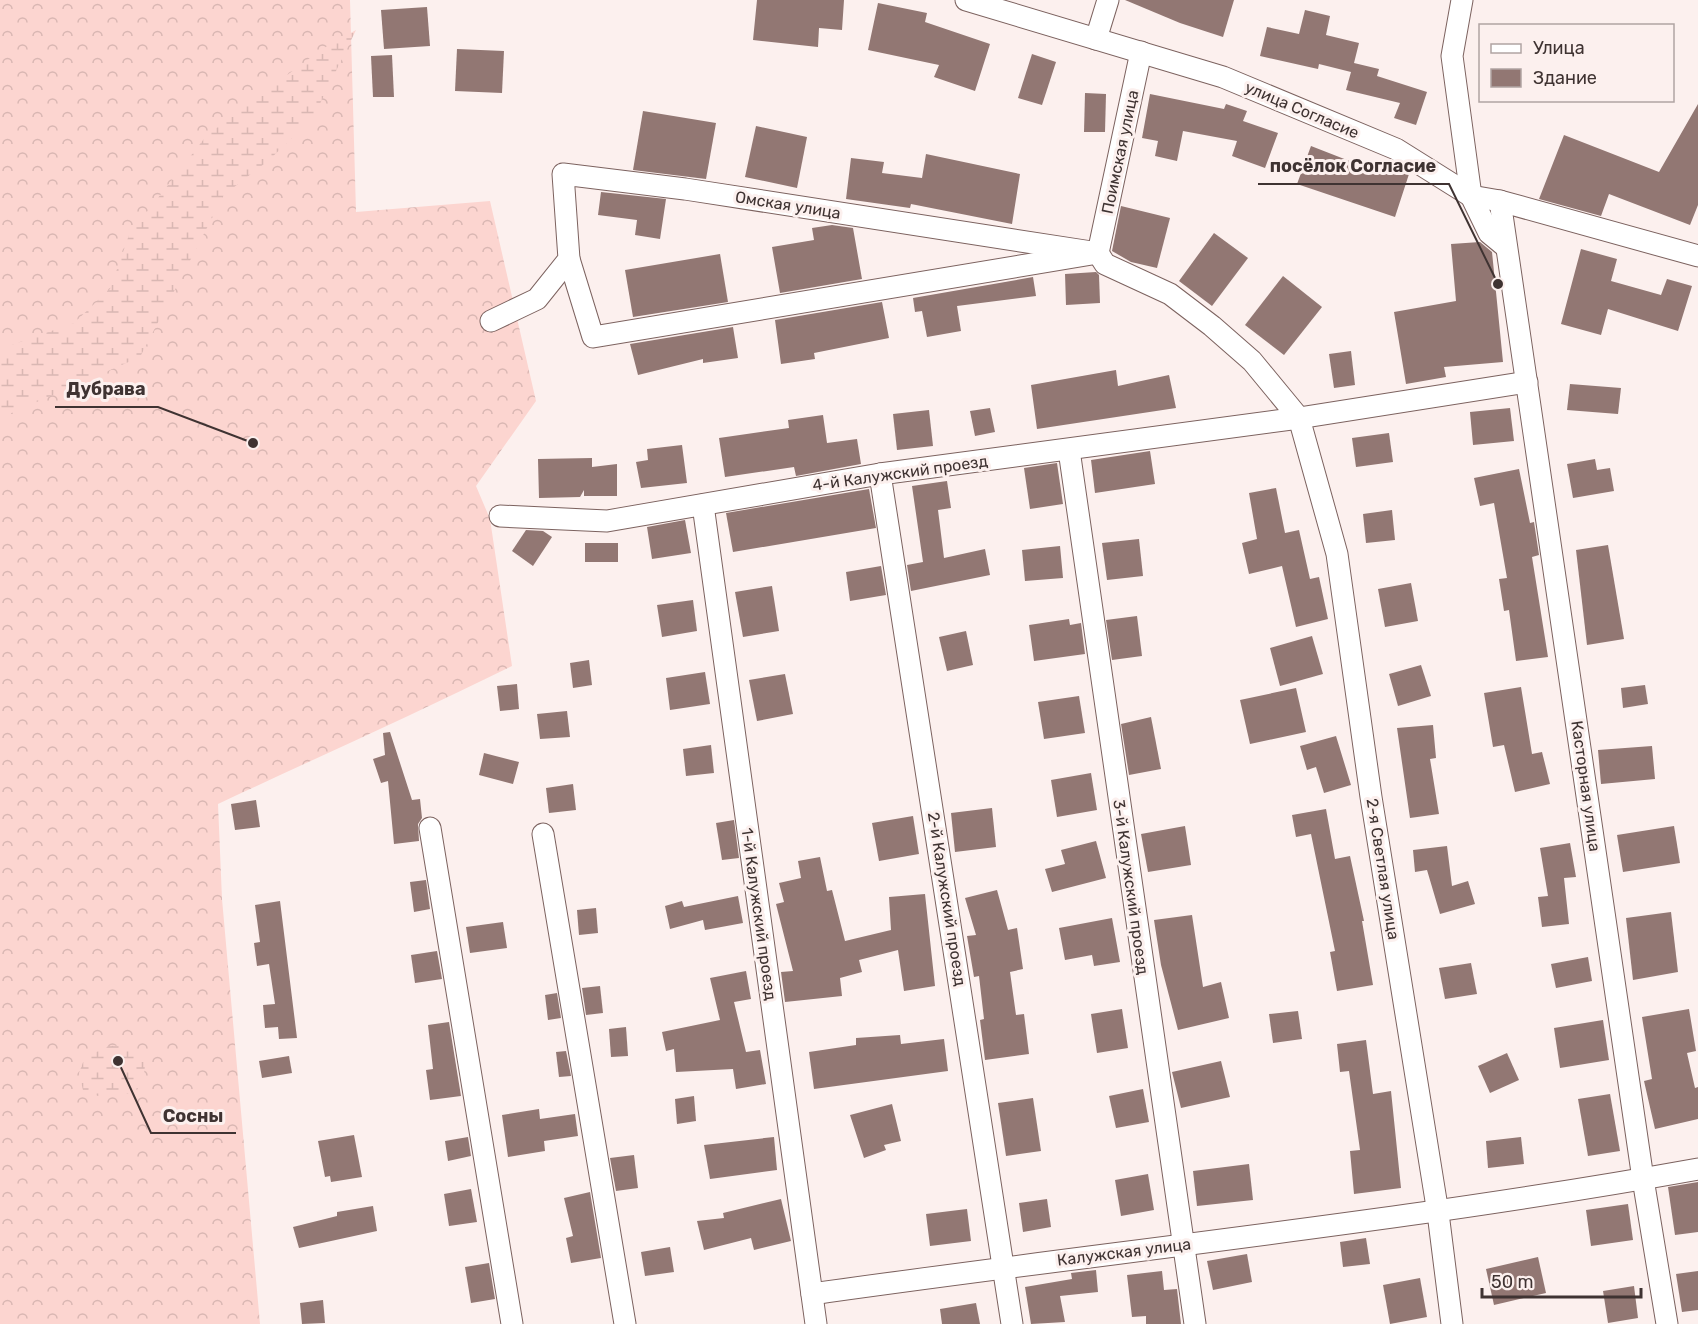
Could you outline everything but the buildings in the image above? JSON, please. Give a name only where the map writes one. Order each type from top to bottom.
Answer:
[{"type":"street","name":"улица Согласие","points":[[966,0],[1223,76],[1396,149],[1471,196],[1500,201],[1698,256]]},
{"type":"street","points":[[1096,39],[1108,0]]},
{"type":"street","points":[[1462,0],[1452,56],[1471,196],[1489,232],[1506,247]]},
{"type":"street","name":"Поимская улица","points":[[1098,253],[1141,52]]},
{"type":"street","name":"Омская улица","points":[[1098,253],[593,337],[569,260],[563,174],[685,189],[1098,253],[1106,264],[1170,294],[1212,326],[1252,361],[1299,418]]},
{"type":"street","name":"Касторная улица","points":[[1500,201],[1643,1179],[1667,1324]]},
{"type":"street","points":[[491,321],[537,299],[569,260]]},
{"type":"street","name":"4-й Калужский проезд","points":[[500,516],[607,521],[880,474],[1299,418],[1527,382]]},
{"type":"street","name":"2-я Светлая улица","points":[[1299,418],[1337,554],[1371,797],[1438,1213],[1452,1324]]},
{"type":"street","name":"3-й Калужский проезд","points":[[1069,450],[1196,1324]]},
{"type":"street","name":"2-й Калужский проезд","points":[[880,474],[1012,1324]]},
{"type":"street","name":"1-й Калужский проезд","points":[[702,505],[816,1324]]},
{"type":"street","points":[[430,828],[512,1324]]},
{"type":"street","points":[[543,834],[625,1324]]},
{"type":"street","name":"Калужская улица","points":[[812,1294],[1004,1267],[1438,1213],[1698,1169]]},
{"type":"green space","points":[[0,0],[350,0],[356,212],[490,201],[536,401],[476,486],[490,519],[512,666],[218,804],[222,899],[260,1324],[0,1324]]},
{"type":"green space","points":[[356,30],[313,118],[269,160],[224,195],[140,357],[0,418],[0,349],[74,323],[110,289],[129,235],[207,135],[322,49]]},
{"type":"green space","points":[[132,1045],[142,1055],[145,1068],[135,1093],[98,1096],[83,1090],[79,1073],[85,1057],[109,1046]]},
{"type":"place","name":"посёлок Согласие","points":[[1498,284]]},
{"type":"place","name":"Дубрава","points":[[253,443]]},
{"type":"place","name":"Сосны","points":[[118,1061]]}]
